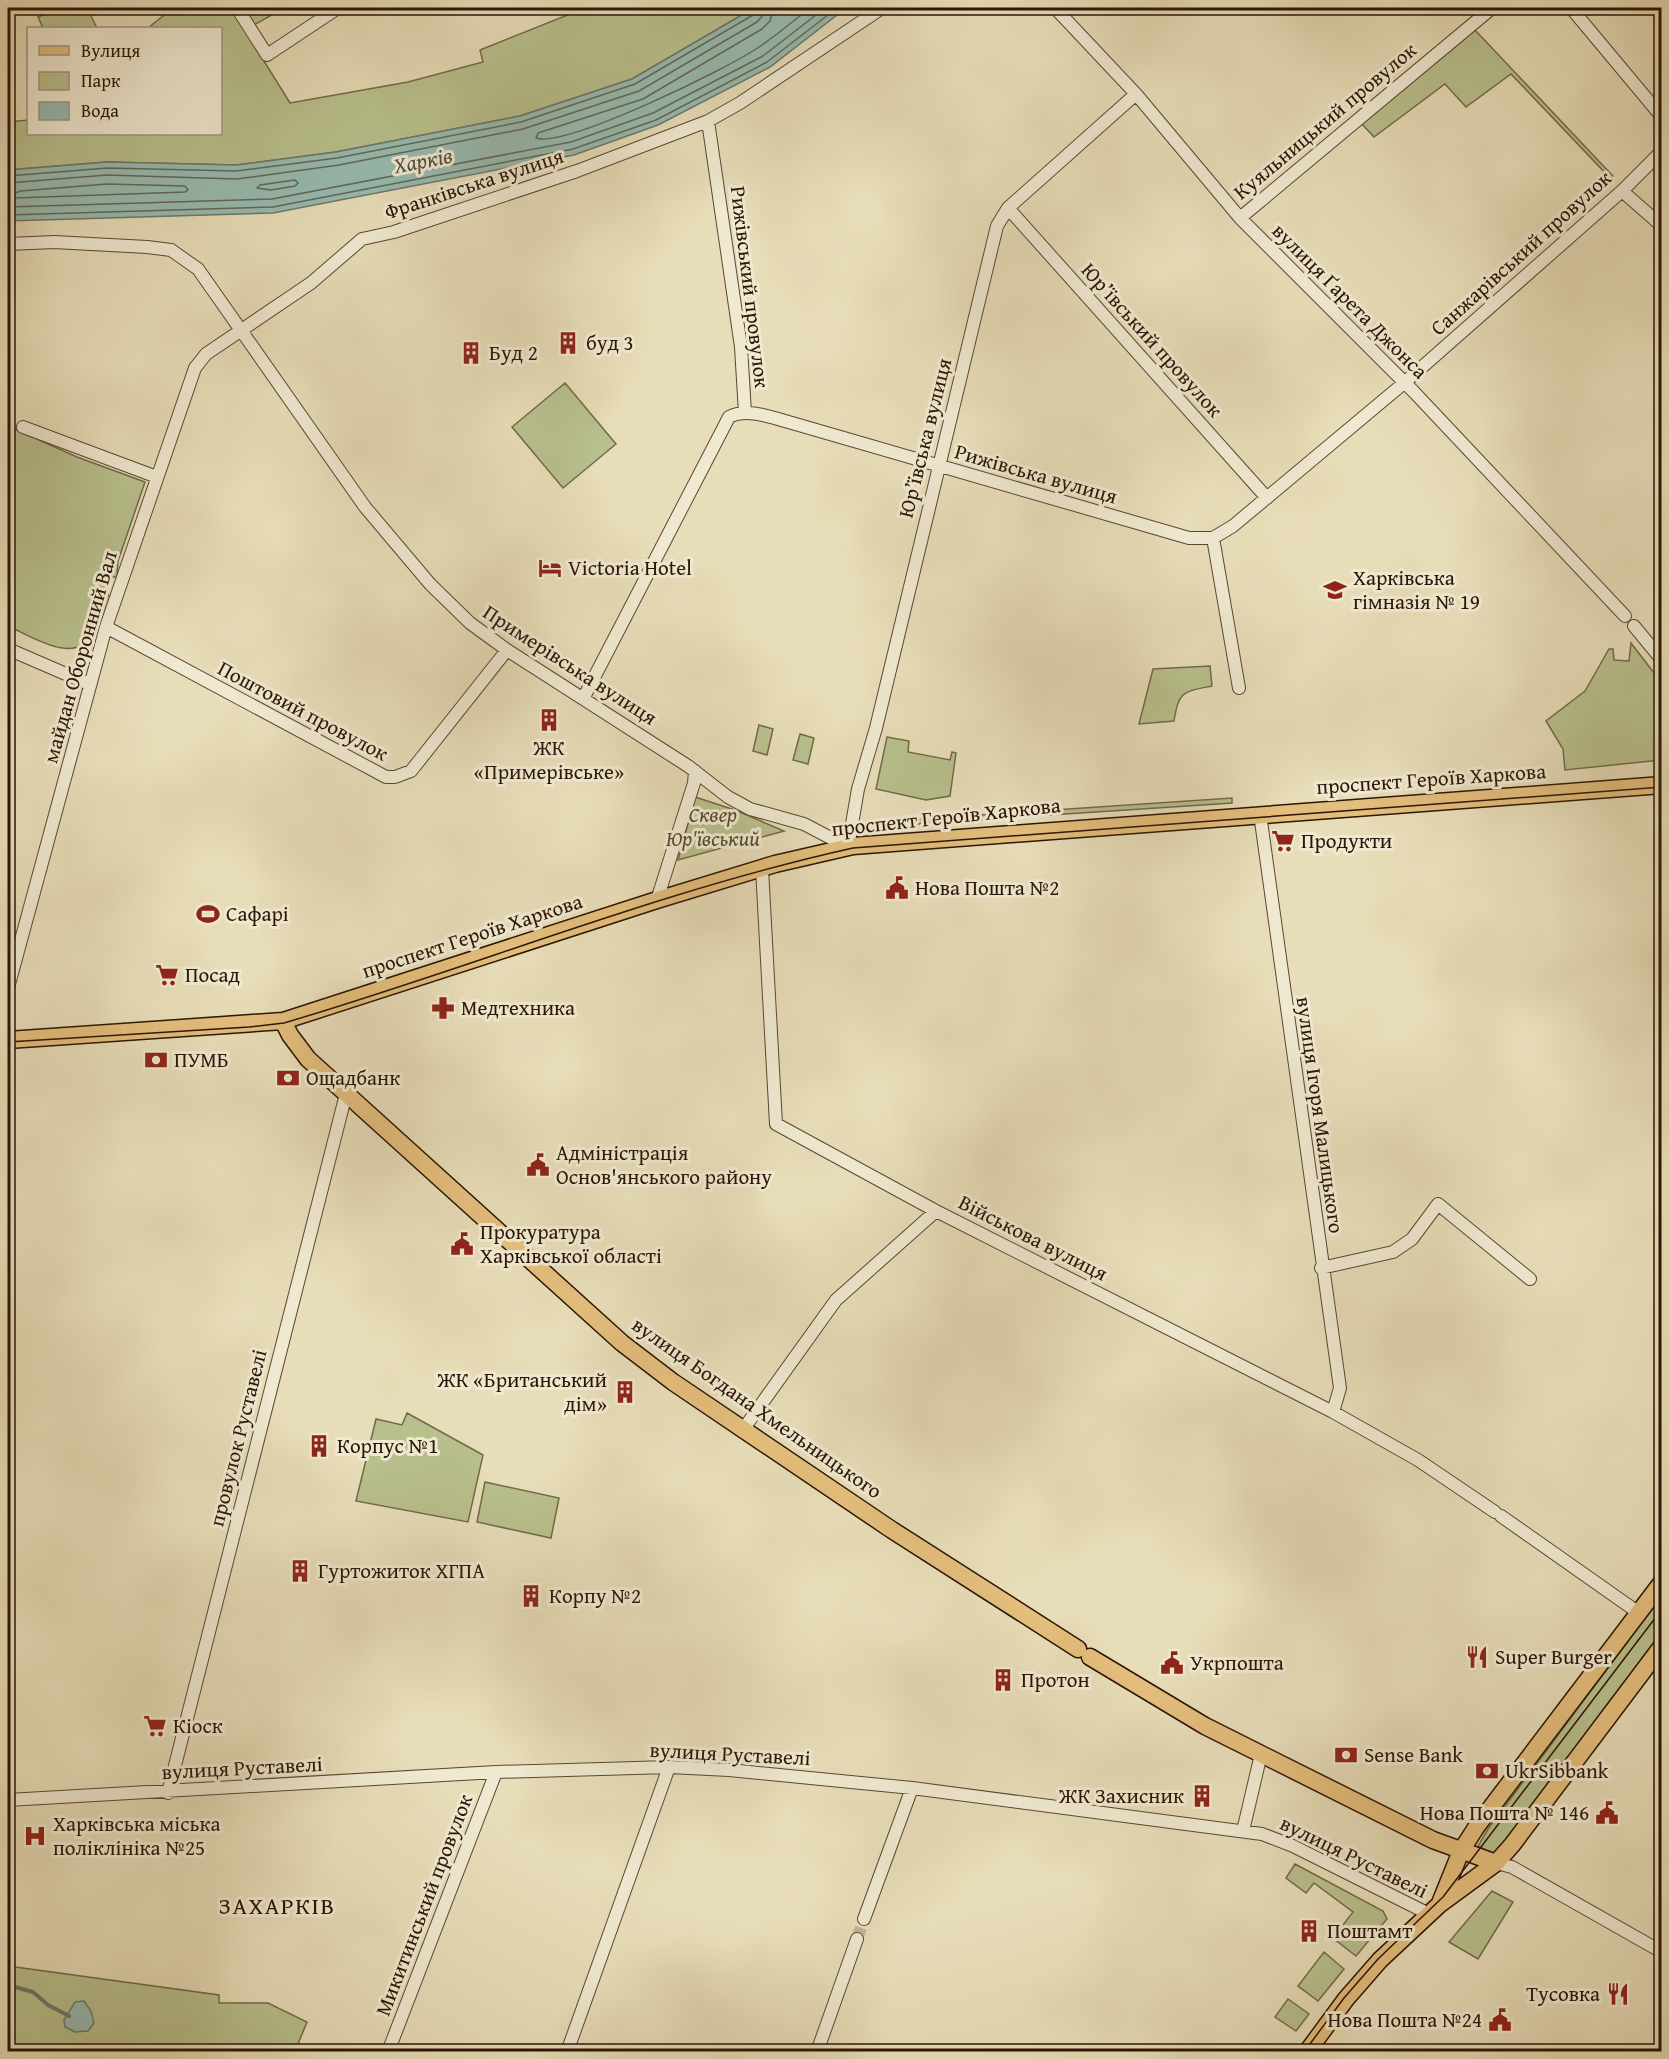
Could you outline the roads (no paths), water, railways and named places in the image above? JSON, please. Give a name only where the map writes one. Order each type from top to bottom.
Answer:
[{"type":"main road","name":"проспект Героїв Харкова","points":[[8,1040],[283,1021],[657,900],[762,868],[848,847],[1260,818],[1662,785]]},
{"type":"main road","name":"вулиця Богдана Хмельницького","points":[[283,1021],[290,1035],[308,1059],[621,1343],[742,1431],[1084,1653],[1205,1726],[1433,1840],[1496,1863]]},
{"type":"main road","points":[[1434,1909],[1461,1851],[1662,1582]]},
{"type":"main road","points":[[1307,2052],[1360,1984],[1434,1909],[1496,1863],[1662,1646]]},
{"type":"street","points":[[237,8],[267,55],[338,8]]},
{"type":"street","name":"Франківська вулиця","points":[[157,477],[195,368],[206,354],[224,339],[243,330],[310,283],[362,239],[394,232],[577,171],[708,121],[740,104],[882,8]]},
{"type":"street","name":"вулиця Ґарета Джонса","points":[[1055,8],[1136,94],[1240,218],[1404,383],[1625,616]]},
{"type":"street","name":"Куяльницький провулок","points":[[1240,218],[1492,8]]},
{"type":"street","points":[[1571,8],[1662,117]]},
{"type":"street","name":"Юр’ївська вулиця","points":[[848,847],[856,798],[876,728],[997,226],[1008,208],[1136,94]]},
{"type":"street","name":"Рижівський провулок","points":[[584,697],[729,417],[737,413],[745,413],[741,347],[708,121]]},
{"type":"street","name":"Санжарівський провулок","points":[[1404,383],[1622,191],[1662,151]]},
{"type":"street","points":[[1622,191],[1662,226]]},
{"type":"street","name":"Юр’ївський провулок","points":[[1008,208],[1267,498]]},
{"type":"street","name":"Примерівська вулиця","points":[[8,244],[102,243],[171,250],[198,269],[365,507],[430,584],[470,623],[507,650],[584,697],[695,771],[728,796],[750,808],[804,824],[848,847]]},
{"type":"street","points":[[1239,688],[1213,538],[1224,534],[1404,383]]},
{"type":"street","name":"Рижівська вулиця","points":[[745,413],[792,423],[1189,538],[1213,538]]},
{"type":"street","points":[[23,427],[157,477]]},
{"type":"street","name":"майдан Оборонний Вал","points":[[8,988],[89,684],[157,477]]},
{"type":"street","points":[[1634,626],[1662,660]]},
{"type":"street","name":"Поштовий провулок","points":[[106,627],[386,777],[395,777],[411,771],[507,650]]},
{"type":"street","points":[[8,649],[89,684]]},
{"type":"street","points":[[657,900],[694,783],[695,771]]},
{"type":"street","name":"вулиця Ігоря Малицького","points":[[1260,818],[1321,1268],[1340,1388],[1333,1412]]},
{"type":"street","name":"Військова вулиця","points":[[762,868],[776,1124],[936,1211],[1333,1412],[1418,1460],[1639,1613]]},
{"type":"street","name":"провулок Руставелі","points":[[168,1793],[346,1094]]},
{"type":"street","points":[[1321,1268],[1393,1252],[1412,1239],[1438,1204],[1530,1279]]},
{"type":"street","points":[[742,1431],[836,1300],[936,1211]]},
{"type":"street","points":[[1243,1831],[1261,1754]]},
{"type":"street","points":[[567,2052],[669,1767]]},
{"type":"street","name":"вулиця Руставелі","points":[[8,1800],[168,1793],[496,1772],[669,1767],[729,1770],[912,1788],[1243,1831],[1279,1839],[1434,1909]]},
{"type":"street","name":"Микитинський провулок","points":[[388,2052],[496,1772]]},
{"type":"street","points":[[864,1919],[912,1788]]},
{"type":"street","points":[[1496,1863],[1512,1867],[1662,1952]]},
{"type":"street","points":[[817,2052],[857,1939]]},
{"type":"water","name":"Харків","points":[[754,8],[846,8],[770,67],[658,125],[574,155],[273,213],[8,221],[8,170],[107,162],[236,165],[336,152],[520,116],[632,79]]},
{"type":"water","points":[[84,2001],[91,2011],[94,2023],[88,2031],[75,2032],[65,2027],[64,2020],[75,2002]]},
{"type":"waterway","points":[[8,1985],[33,1992],[48,2005],[69,2016]]},
{"type":"tunnel","points":[[857,1939],[864,1919]]},
{"type":"tram line","points":[[8,1042],[284,1023],[709,886],[853,848],[1662,787]]},
{"type":"tram line","points":[[1304,2052],[1344,1998],[1378,1959],[1443,1897],[1662,1609]]},
{"type":"place","name":"буд 3","points":[[568,343]]},
{"type":"place","name":"Буд 2","points":[[471,353]]},
{"type":"place","name":"Victoria Hotel","points":[[550,568]]},
{"type":"place","name":"Харківська гімназія № 19","points":[[1335,590]]},
{"type":"place","name":"ЖК «Примерівське»","points":[[549,720]]},
{"type":"place","name":"Продукти","points":[[1283,841]]},
{"type":"place","name":"Нова Пошта №2","points":[[897,888]]},
{"type":"place","name":"Сафарі","points":[[208,914]]},
{"type":"place","name":"Посад","points":[[167,975]]},
{"type":"place","name":"Медтехника","points":[[443,1008]]},
{"type":"place","name":"ПУМБ","points":[[156,1060]]},
{"type":"place","name":"Ощадбанк","points":[[288,1078]]},
{"type":"place","name":"Адміністрація Основ'янського району","points":[[538,1165]]},
{"type":"place","name":"Прокуратура Харківської області","points":[[462,1244]]},
{"type":"place","name":"ЖК «Британський дім»","points":[[625,1392]]},
{"type":"place","name":"Корпус №1","points":[[319,1446]]},
{"type":"place","name":"Гуртожиток ХГПА","points":[[300,1571]]},
{"type":"place","name":"Корпу №2","points":[[531,1596]]},
{"type":"place","name":"Super Burger","points":[[1477,1657]]},
{"type":"place","name":"Укрпошта","points":[[1172,1663]]},
{"type":"place","name":"Протон","points":[[1003,1680]]},
{"type":"place","name":"Кіоск","points":[[155,1726]]},
{"type":"place","name":"Sense Bank","points":[[1346,1755]]},
{"type":"place","name":"UkrSibbank","points":[[1487,1771]]},
{"type":"place","name":"ЖК Захисник","points":[[1202,1796]]},
{"type":"place","name":"Нова Пошта № 146","points":[[1607,1813]]},
{"type":"place","name":"Харківська міська поліклініка №25","points":[[35,1836]]},
{"type":"place","name":"Поштамт","points":[[1309,1931]]},
{"type":"place","name":"Тусовка","points":[[1618,1994]]},
{"type":"place","name":"Нова Пошта №24","points":[[1500,2020]]},
{"type":"district","name":"ЗАХАРКІВ","points":[[277,1906]]},
{"type":"park label","name":"Сквер Юр'ївський","points":[[713,827]]}]
